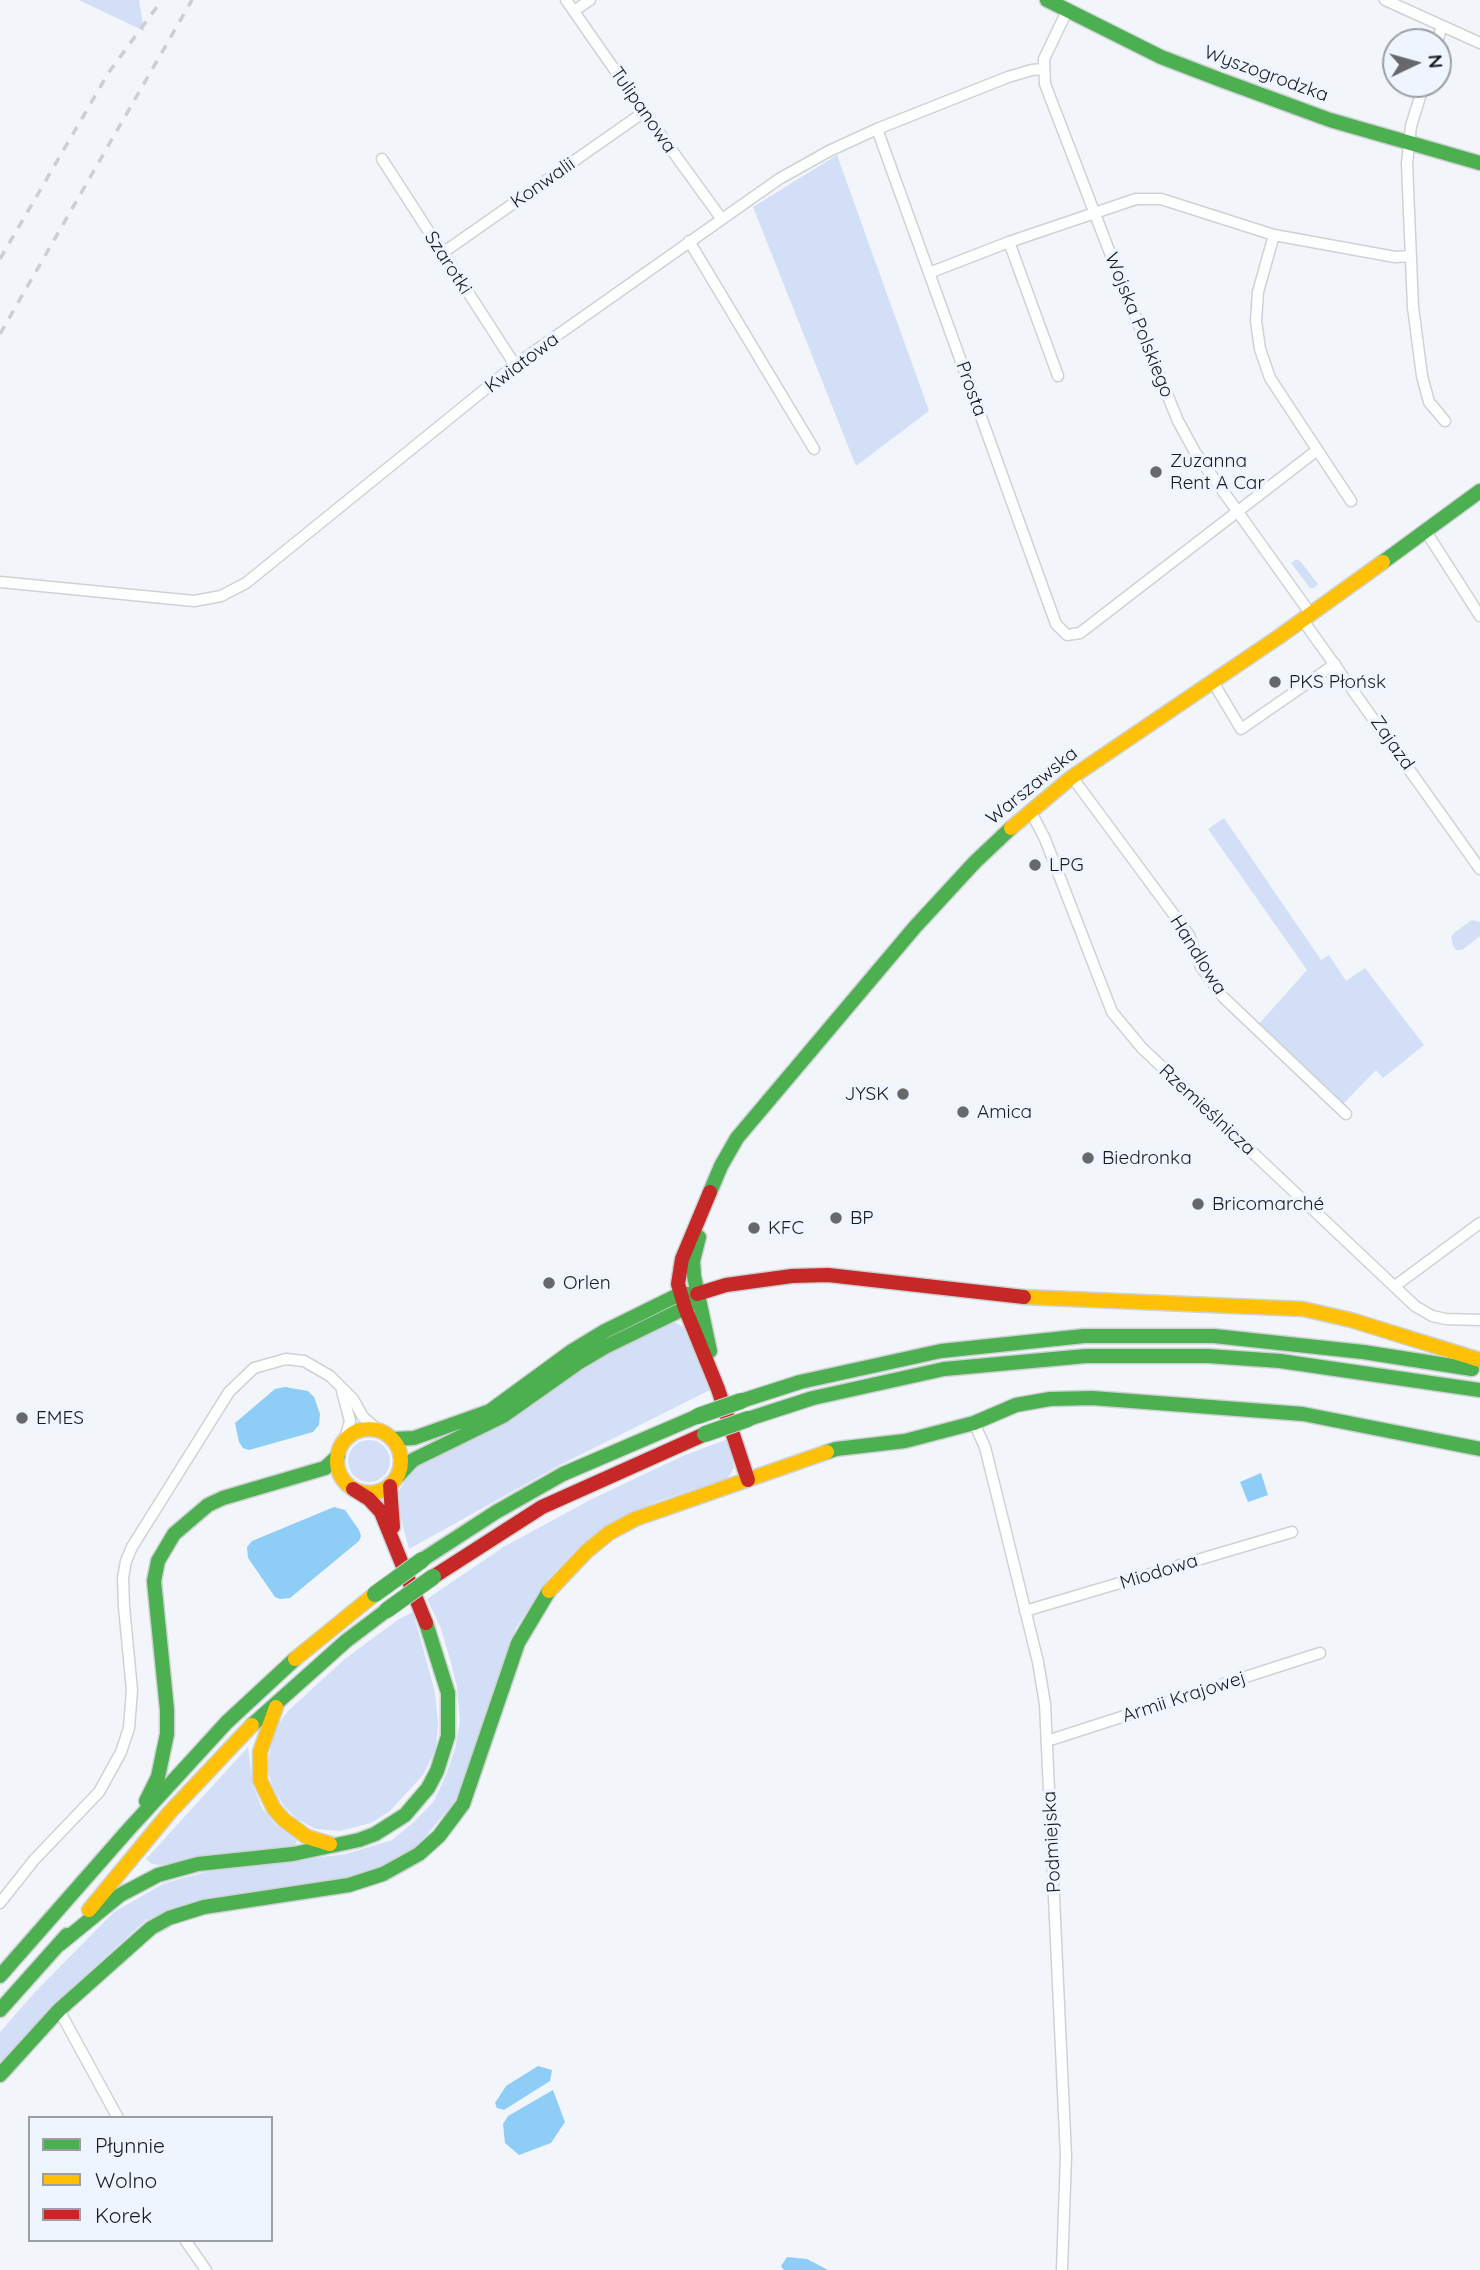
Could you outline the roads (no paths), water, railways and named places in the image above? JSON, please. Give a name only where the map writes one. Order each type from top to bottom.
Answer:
[{"type":"main road","name":"Wyszogrodzka","points":[[1046,0],[1161,57],[1221,80],[1330,120],[1480,163]]},
{"type":"main road","name":"Warszawska","points":[[748,1480],[687,1299],[705,1209],[731,1147],[915,927],[975,862],[1030,810],[1072,777],[1213,682],[1480,491]]},
{"type":"main road","points":[[129,1829],[153,1790],[164,1755],[167,1710],[154,1581],[158,1561],[174,1534],[208,1505],[223,1498],[325,1468],[360,1431],[414,1438],[490,1411],[594,1337],[726,1285],[792,1276],[828,1275],[1026,1297],[1303,1309],[1351,1320],[1480,1360]]},
{"type":"main road","points":[[353,1489],[372,1493],[394,1481],[413,1460],[503,1416],[578,1363],[687,1299]]},
{"type":"main road","points":[[0,1976],[227,1722],[336,1623],[422,1560],[496,1512],[563,1474],[698,1416],[812,1379],[941,1351],[1084,1336],[1214,1336],[1363,1352],[1480,1370]]},
{"type":"main road","points":[[0,2010],[60,1944],[170,1812],[255,1721],[346,1641],[433,1577],[542,1507],[705,1434],[813,1398],[905,1376],[944,1369],[1086,1356],[1208,1356],[1280,1361],[1480,1390]]},
{"type":"main road","points":[[0,2075],[59,2010],[133,1942],[169,1918],[204,1907],[349,1885],[383,1874],[419,1854],[439,1836],[463,1804],[518,1643],[546,1594],[565,1571],[609,1532],[635,1519],[836,1449],[905,1441],[974,1423],[1016,1405],[1050,1399],[1092,1398],[1303,1414],[1480,1449]]},
{"type":"main road","points":[[386,1435],[401,1457],[390,1506],[396,1545]]},
{"type":"main road","points":[[60,1944],[120,1895],[158,1875],[198,1864],[293,1854],[375,1834],[405,1815],[428,1788],[438,1771],[448,1736],[448,1693],[443,1674],[396,1545],[381,1512],[340,1475],[341,1449]]},
{"type":"main road","points":[[279,1699],[260,1752],[260,1780],[274,1809],[284,1821],[307,1837],[334,1845]]},
{"type":"street","name":"Tulipanowa","points":[[566,0],[721,218]]},
{"type":"street","points":[[574,11],[590,0]]},
{"type":"street","points":[[1385,0],[1480,43]]},
{"type":"street","points":[[1043,69],[1048,48],[1067,11]]},
{"type":"street","name":"Kwiatowa","points":[[0,582],[194,601],[221,596],[246,583],[515,365],[779,178],[829,150],[877,129],[1007,77],[1043,69]]},
{"type":"street","name":"Wojska Polskiego","points":[[1043,69],[1054,111],[1178,422],[1195,452],[1238,511],[1306,616]]},
{"type":"street","points":[[1420,98],[1408,144],[1407,164],[1413,307],[1422,376],[1429,402],[1445,421]]},
{"type":"street","name":"Konwalii","points":[[441,254],[644,112]]},
{"type":"street","name":"Prosta","points":[[877,129],[1056,624],[1067,635],[1080,633],[1238,511]]},
{"type":"street","name":"Szarotki","points":[[382,159],[515,365]]},
{"type":"street","points":[[929,273],[1009,242],[1136,199],[1161,199],[1274,235],[1395,257],[1411,256]]},
{"type":"street","points":[[1274,235],[1258,292],[1256,321],[1260,349],[1270,378],[1351,501]]},
{"type":"street","points":[[689,241],[814,449]]},
{"type":"street","points":[[1009,242],[1058,376]]},
{"type":"street","points":[[1238,511],[1316,451]]},
{"type":"street","points":[[1424,530],[1480,616]]},
{"type":"street","name":"Zajazd","points":[[1306,616],[1335,664],[1480,869]]},
{"type":"street","points":[[1213,682],[1241,729],[1335,664]]},
{"type":"street","name":"Handlowa","points":[[1072,777],[1189,936],[1201,967],[1223,997],[1346,1114]]},
{"type":"street","name":"Rzemieślnicza","points":[[1030,810],[1045,839],[1112,1012],[1142,1048],[1415,1306],[1446,1319],[1480,1320]]},
{"type":"street","points":[[1395,1286],[1480,1223]]},
{"type":"street","points":[[0,1903],[34,1860],[99,1792],[121,1752],[129,1728],[132,1690],[124,1607],[123,1578],[126,1561],[229,1392],[254,1367],[286,1359],[304,1361],[317,1367],[340,1385],[353,1399],[363,1417],[386,1435]]},
{"type":"street","points":[[340,1385],[350,1421],[341,1449]]},
{"type":"street","name":"Podmiejska","points":[[974,1423],[985,1447],[1044,1696],[1066,2156],[1062,2270]]},
{"type":"street","name":"Miodowa","points":[[1026,1611],[1292,1532]]},
{"type":"street","name":"Armii Krajowej","points":[[1047,1741],[1320,1653]]},
{"type":"street","points":[[59,2010],[117,2116]]},
{"type":"street","points":[[186,2242],[206,2270]]},
{"type":"water","points":[[285,1387],[308,1391],[314,1397],[320,1414],[319,1425],[313,1432],[249,1450],[243,1448],[235,1423],[275,1389]]},
{"type":"water","points":[[1261,1473],[1268,1495],[1248,1502],[1240,1482]]},
{"type":"water","points":[[334,1507],[345,1510],[359,1530],[359,1541],[290,1598],[275,1597],[248,1558],[247,1547],[252,1541]]},
{"type":"water","points":[[538,2066],[552,2070],[550,2081],[504,2110],[497,2108],[495,2103],[506,2086]]},
{"type":"water","points":[[553,2090],[565,2122],[551,2143],[519,2155],[505,2143],[503,2124],[508,2116]]},
{"type":"water","points":[[787,2257],[807,2259],[828,2270],[784,2270],[781,2266]]},
{"type":"railway","points":[[0,259],[109,72],[162,0]]},
{"type":"railway","points":[[0,334],[192,0]]},
{"type":"place","name":"Zuzanna Rent A Car","points":[[1156,472]]},
{"type":"place","name":"PKS Płońsk","points":[[1275,682]]},
{"type":"place","name":"LPG","points":[[1035,865]]},
{"type":"place","name":"JYSK","points":[[903,1094]]},
{"type":"place","name":"Amica","points":[[963,1112]]},
{"type":"place","name":"Biedronka","points":[[1088,1158]]},
{"type":"place","name":"Bricomarché","points":[[1198,1204]]},
{"type":"place","name":"BP","points":[[836,1218]]},
{"type":"place","name":"KFC","points":[[754,1228]]},
{"type":"place","name":"Orlen","points":[[549,1283]]},
{"type":"place","name":"EMES","points":[[22,1418]]}]
